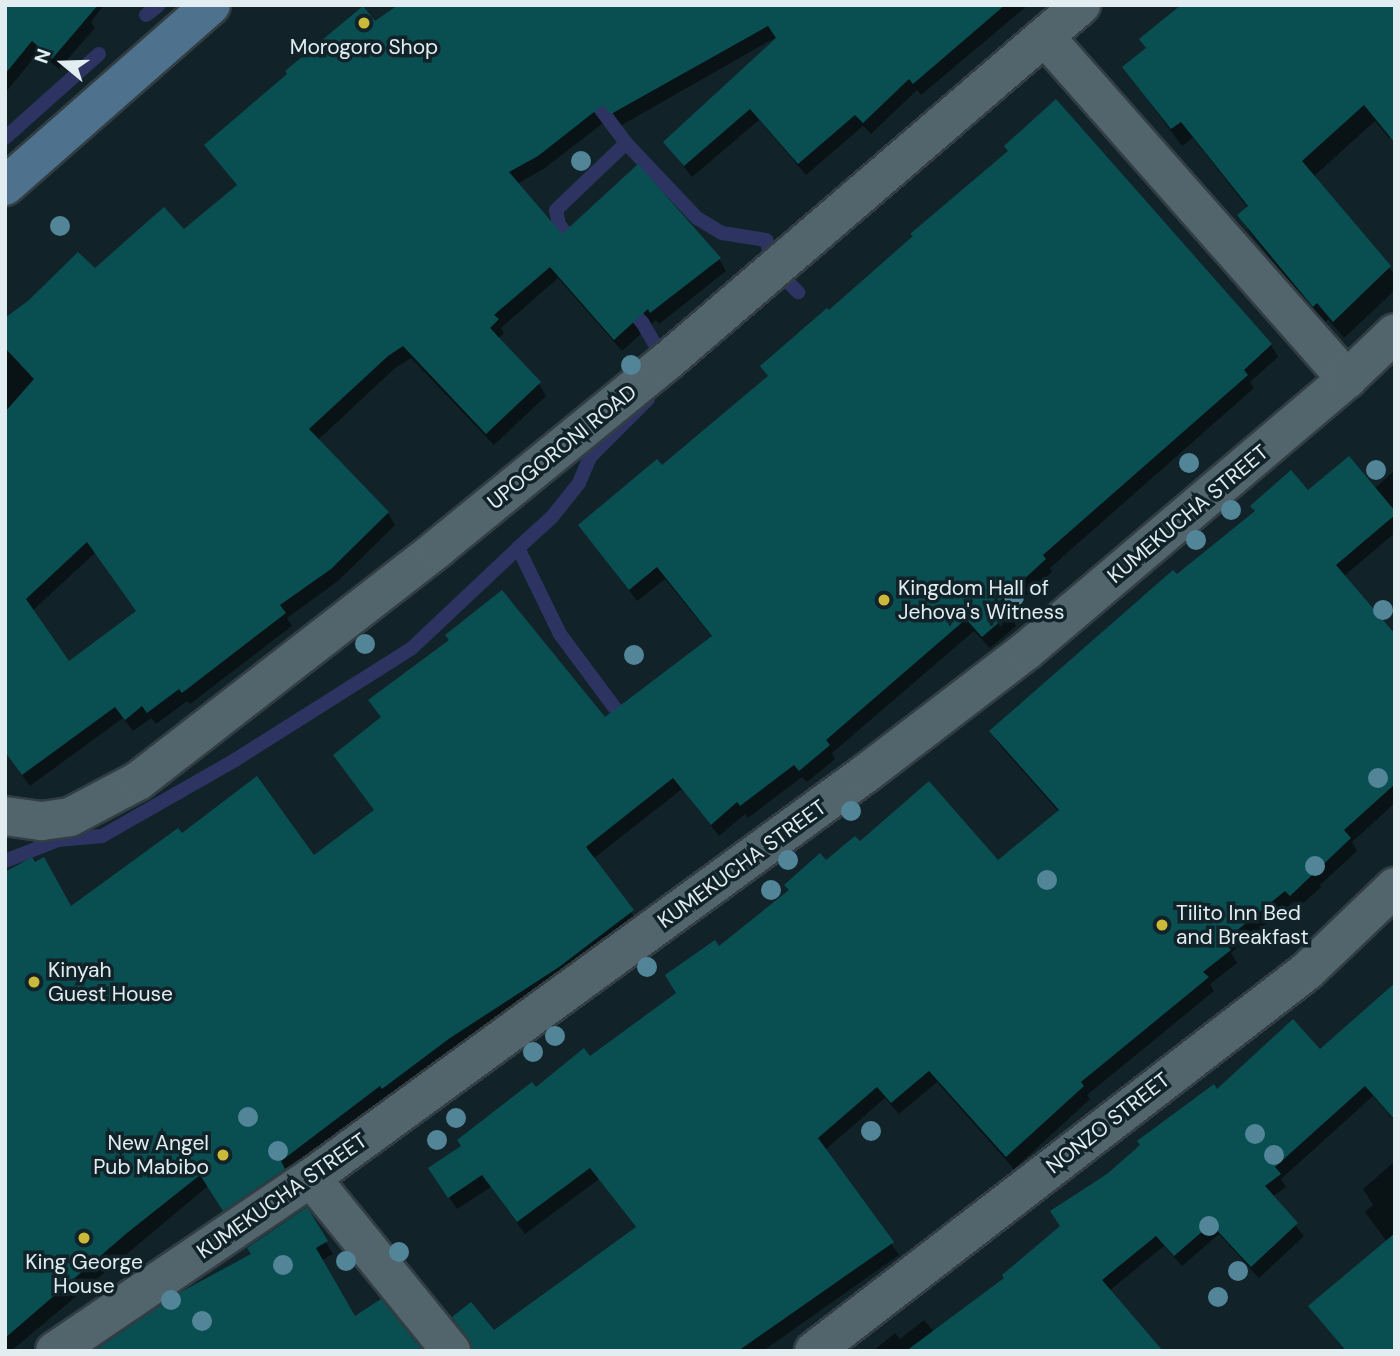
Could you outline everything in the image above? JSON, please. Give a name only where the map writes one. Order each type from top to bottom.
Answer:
[{"type":"main road","points":[[5,186],[211,5]]},
{"type":"street","name":"UPOGORONI ROAD","points":[[5,817],[42,821],[71,817],[138,781],[438,548],[654,372],[1082,5]]},
{"type":"street","points":[[1046,38],[1347,379]]},
{"type":"street","name":"KUMEKUCHA STREET","points":[[55,1351],[311,1178],[658,926],[1026,651],[1347,379],[1395,332]]},
{"type":"street","name":"NONZO STREET","points":[[814,1351],[1307,971],[1395,887]]},
{"type":"street","points":[[311,1178],[451,1351]]},
{"type":"building","points":[[5,5],[98,5],[52,59],[32,41],[5,74]]},
{"type":"building","points":[[398,5],[1005,5],[913,84],[909,79],[863,123],[855,115],[798,164],[750,109],[684,166],[663,142],[776,38],[768,26],[611,114],[603,105],[538,156],[509,172],[562,234],[638,164],[721,258],[650,313],[648,309],[614,340],[550,267],[494,315],[499,319],[490,328],[541,382],[486,434],[403,346],[388,356],[309,429],[389,512],[331,569],[280,605],[286,613],[182,693],[179,689],[147,713],[142,706],[125,720],[115,707],[22,775],[5,752],[5,412],[34,379],[5,348],[5,318],[29,300],[78,252],[95,268],[164,207],[184,229],[237,185],[204,145],[287,74],[285,71],[363,6],[375,21]],"holes":[[[87,542],[136,611],[69,661],[26,599]]]},
{"type":"building","points":[[1181,5],[1395,5],[1395,143],[1364,105],[1302,161],[1391,266],[1333,322],[1317,303],[1313,307],[1237,215],[1248,206],[1181,122],[1171,129],[1122,67],[1146,48],[1139,39]]},
{"type":"building","points":[[1056,99],[1272,344],[1244,370],[1248,375],[1043,555],[1046,559],[1000,601],[1010,613],[982,637],[966,619],[826,740],[830,745],[799,771],[794,765],[740,806],[737,802],[711,825],[673,778],[586,847],[634,910],[559,967],[450,1038],[382,1089],[380,1086],[281,1161],[285,1169],[223,1211],[200,1175],[127,1233],[5,1338],[5,872],[32,857],[35,862],[44,857],[71,906],[178,828],[182,833],[257,776],[314,855],[374,810],[333,755],[381,717],[368,700],[449,640],[445,635],[502,590],[605,717],[712,636],[657,567],[629,590],[578,525],[657,459],[662,465],[768,376],[760,366],[827,308],[829,310],[913,236],[910,234],[1008,151],[1004,146]]},
{"type":"building","points":[[1349,456],[1395,511],[1395,515],[1336,565],[1395,634],[1395,784],[1344,830],[1351,838],[1290,896],[1285,891],[1224,941],[1231,950],[1203,972],[1209,977],[1081,1082],[1084,1086],[1006,1157],[929,1071],[891,1103],[877,1087],[818,1138],[894,1242],[738,1351],[472,1351],[468,1338],[452,1317],[471,1302],[494,1330],[636,1227],[590,1168],[517,1222],[482,1175],[448,1198],[428,1168],[461,1146],[457,1140],[532,1082],[536,1087],[584,1048],[590,1056],[676,993],[665,975],[715,940],[719,946],[789,890],[784,885],[820,853],[826,860],[855,836],[860,841],[929,781],[998,860],[1059,810],[989,731],[1173,570],[1177,574],[1255,511],[1250,506],[1291,470],[1308,490]]},
{"type":"building","points":[[1395,983],[1395,1120],[1365,1086],[1275,1167],[1281,1174],[1265,1186],[1298,1223],[1251,1267],[1211,1224],[1174,1256],[1156,1236],[1102,1280],[1163,1351],[906,1351],[1004,1278],[1002,1275],[1060,1226],[1050,1211],[1107,1174],[1140,1145],[1137,1141],[1214,1084],[1217,1089],[1293,1019],[1320,1049]]},
{"type":"building","points":[[307,1207],[328,1241],[316,1248],[355,1316],[381,1299],[423,1351],[94,1351],[179,1293],[251,1254],[247,1248]]},
{"type":"building","points":[[1395,1233],[1395,1351],[1346,1351],[1308,1306]]},
{"type":"waterway","points":[[146,15],[159,5]]},
{"type":"waterway","points":[[5,138],[99,54]]},
{"type":"waterway","points":[[588,92],[626,143],[697,218],[722,233],[766,240],[775,269],[798,292]]},
{"type":"waterway","points":[[575,244],[559,225],[556,210],[626,143]]},
{"type":"waterway","points":[[627,305],[642,322],[664,360]]},
{"type":"waterway","points":[[626,723],[560,634],[518,548],[552,517],[579,483],[590,457],[648,399]]},
{"type":"waterway","points":[[5,861],[58,840],[102,836],[235,760],[412,648],[518,548]]},
{"type":"place","name":"Morogoro Shop","points":[[364,23]]},
{"type":"place","name":"Kingdom Hall of Jehova's Witness","points":[[884,600]]},
{"type":"place","name":"Tilito Inn Bed and Breakfast","points":[[1162,925]]},
{"type":"place","name":"Kinyah Guest House","points":[[34,982]]},
{"type":"place","name":"New Angel Pub Mabibo","points":[[223,1155]]},
{"type":"place","name":"King George House","points":[[84,1238]]}]
